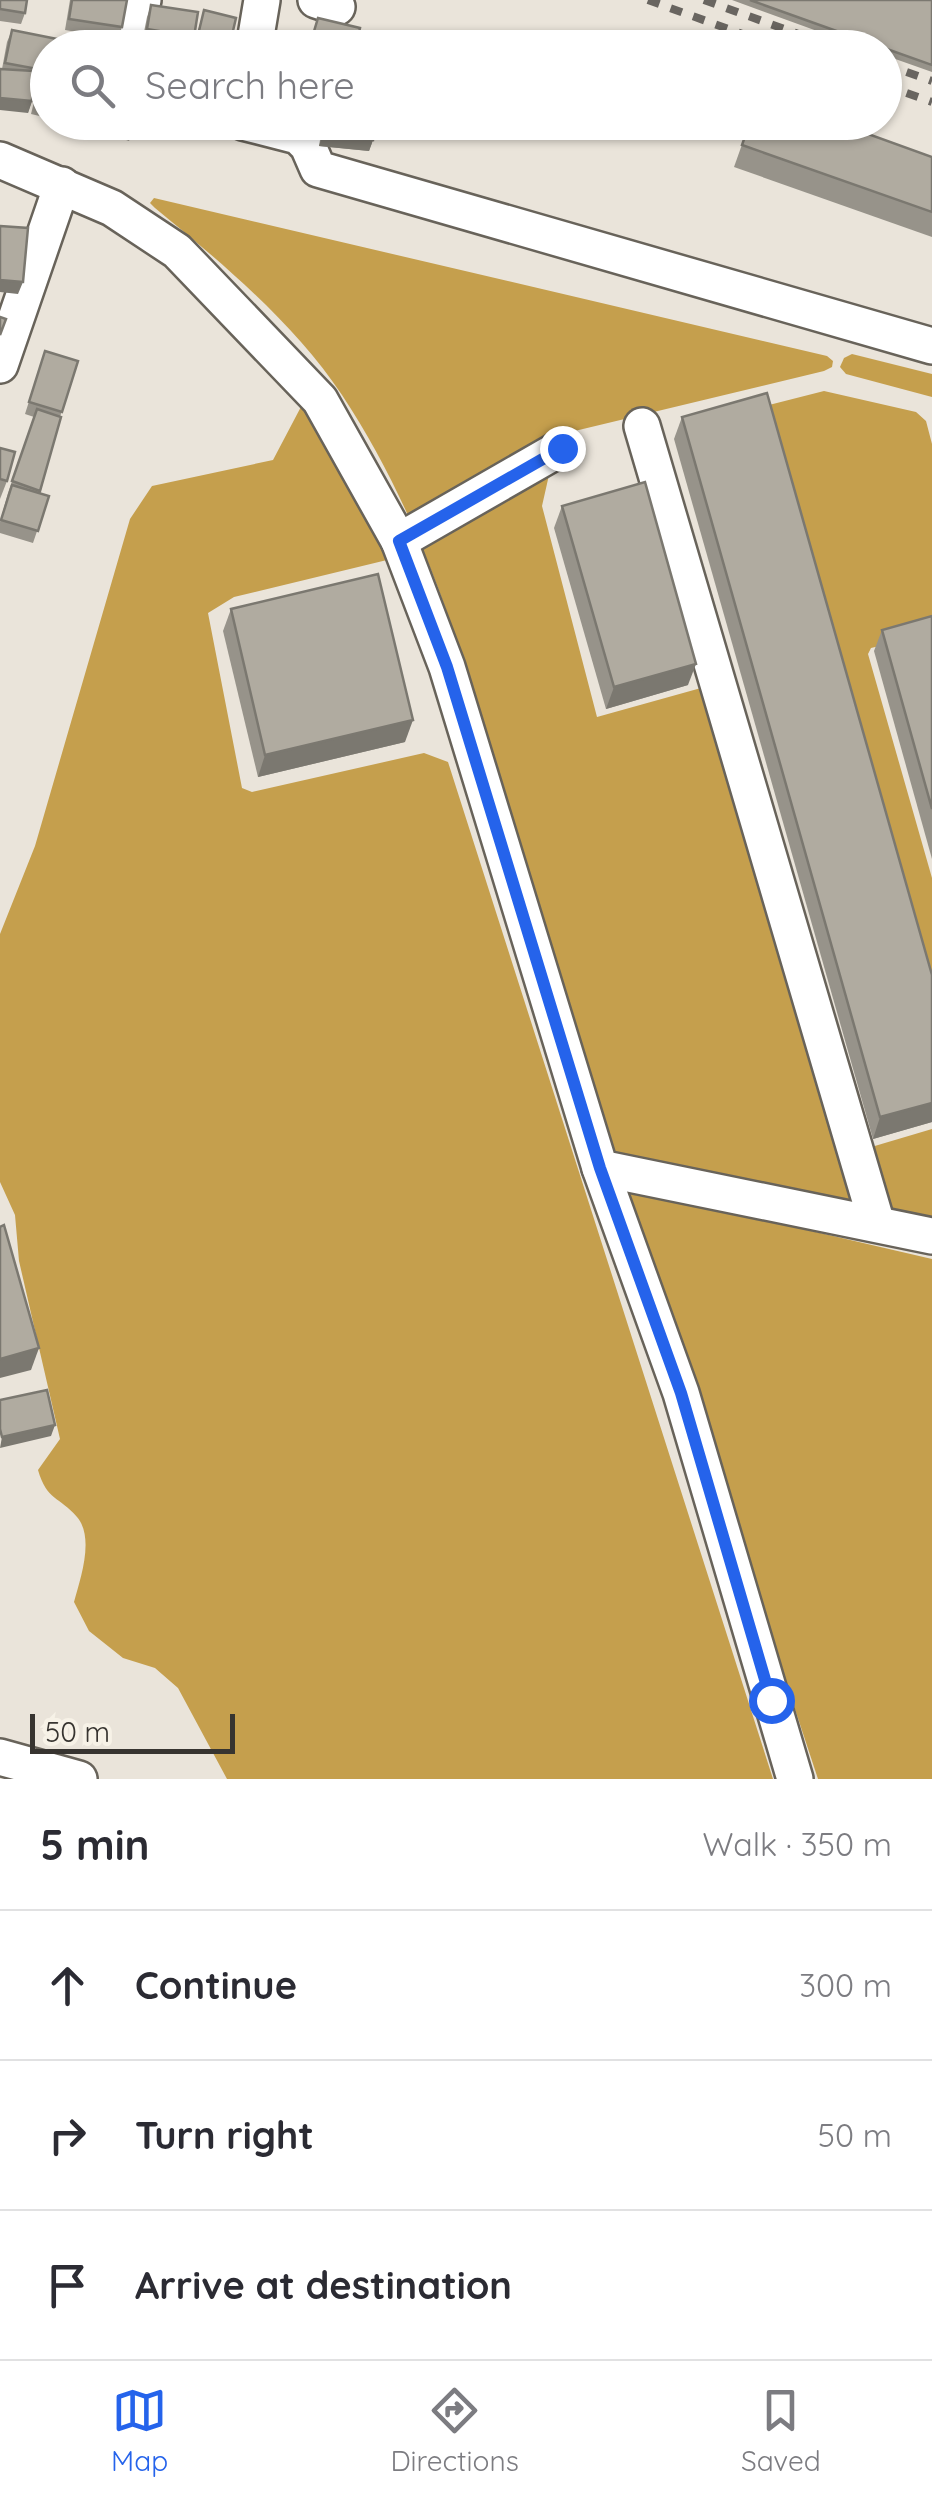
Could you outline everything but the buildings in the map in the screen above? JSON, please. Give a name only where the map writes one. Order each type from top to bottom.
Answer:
[{"type":"street","points":[[135,30],[143,0]]},
{"type":"street","points":[[257,30],[262,0]]},
{"type":"street","points":[[302,140],[318,170],[932,346]]},
{"type":"street","points":[[0,160],[112,208],[178,251],[254,326],[320,400],[399,541],[447,667],[600,1168],[681,1393],[795,1779]]},
{"type":"street","points":[[0,365],[62,185]]},
{"type":"street","points":[[642,426],[876,1224]]},
{"type":"street","points":[[399,541],[562,448]]},
{"type":"street","points":[[600,1168],[932,1236]]},
{"type":"street","points":[[0,1758],[79,1779]]},
{"type":"shaded area","points":[[154,198],[827,356],[833,361],[832,367],[824,371],[558,435],[542,506],[597,717],[701,688],[861,1204],[612,1156],[459,647],[397,492],[342,395],[302,343],[231,272],[155,208],[150,203]]},
{"type":"shaded area","points":[[852,354],[932,374],[932,397],[846,374],[840,367],[844,358]]},
{"type":"shaded area","points":[[824,391],[916,412],[926,421],[932,444],[932,621],[892,643],[871,648],[868,654],[932,878],[932,996],[769,405]]},
{"type":"shaded area","points":[[303,403],[381,537],[387,560],[234,597],[208,613],[242,788],[252,792],[424,753],[448,762],[773,1779],[227,1779],[178,1688],[155,1668],[123,1658],[89,1631],[74,1602],[85,1536],[77,1517],[50,1493],[38,1470],[60,1439],[19,1261],[15,1215],[0,1182],[0,934],[35,846],[130,519],[152,486],[273,460]]},
{"type":"shaded area","points":[[932,1129],[932,1230],[891,1221],[868,1148]]},
{"type":"shaded area","points":[[623,1187],[932,1259],[932,1779],[818,1779]]},
{"type":"railway","points":[[648,0],[731,30]]},
{"type":"railway","points":[[704,0],[787,30]]},
{"type":"railway","points":[[902,70],[932,81]]},
{"type":"railway","points":[[902,91],[932,102]]},
{"type":"route","points":[[562,448],[399,541],[447,667],[600,1168],[681,1393],[771,1700]]}]
